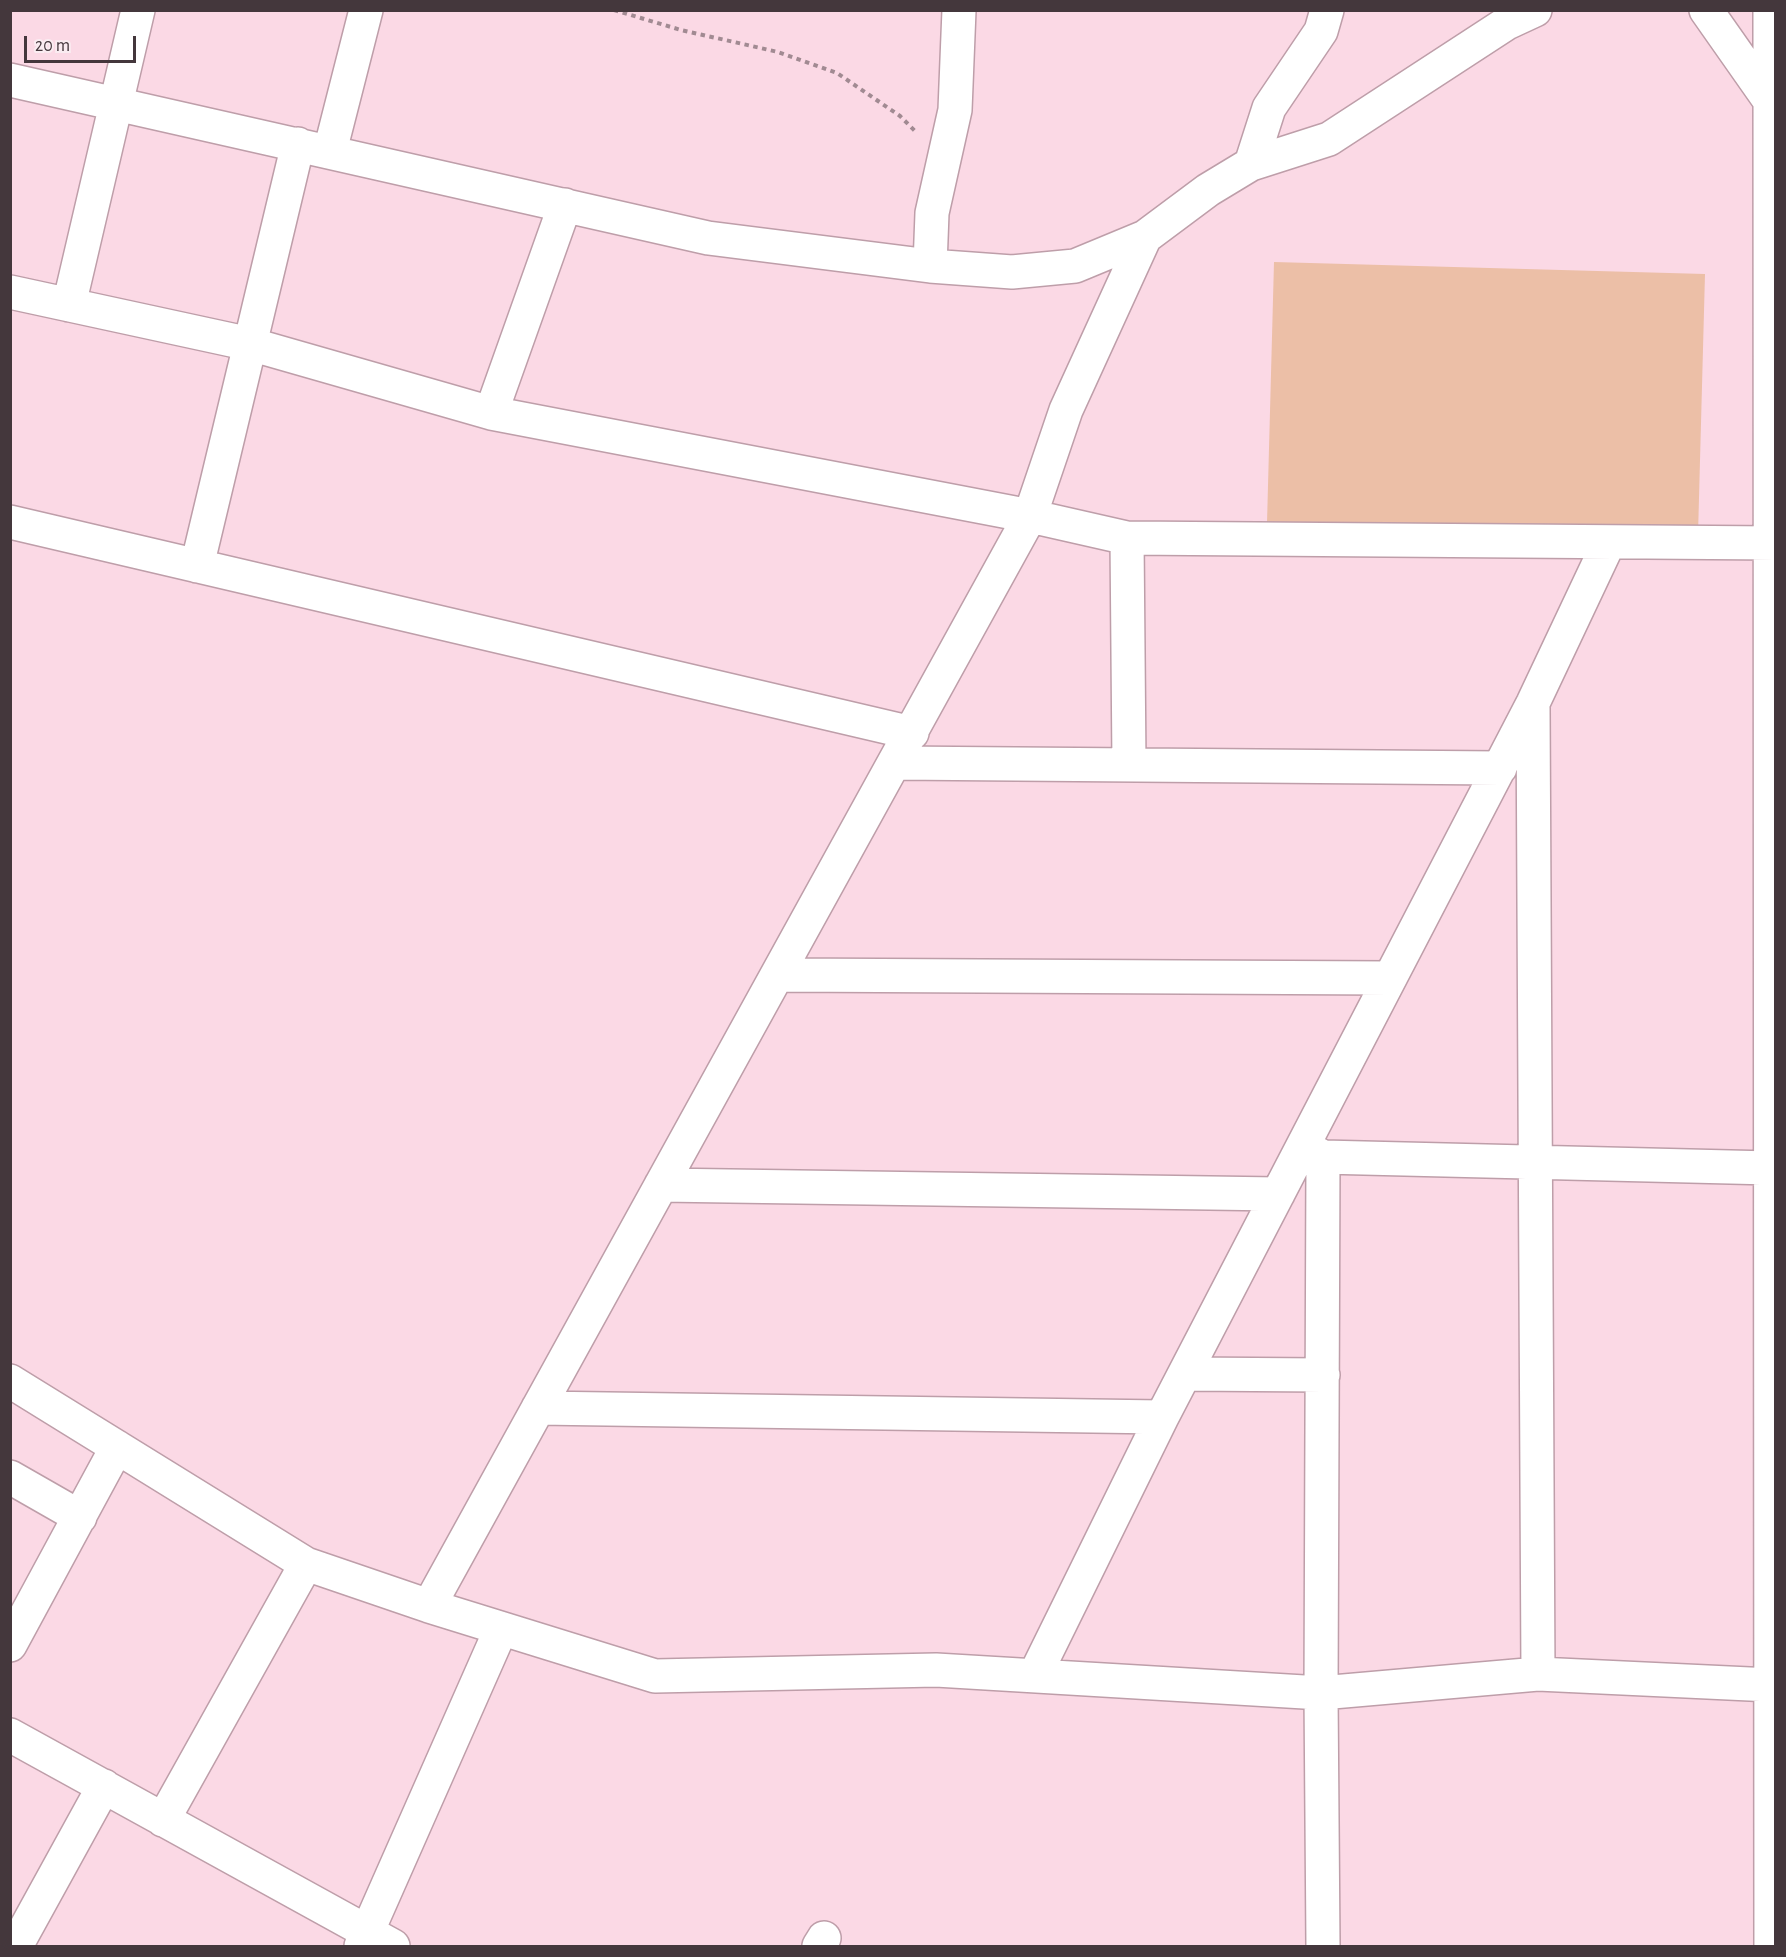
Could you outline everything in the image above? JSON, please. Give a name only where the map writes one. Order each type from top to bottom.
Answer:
[{"type":"street","points":[[69,304],[138,10]]},
{"type":"street","points":[[330,151],[366,10]]},
{"type":"street","points":[[930,266],[932,213],[955,110],[959,10]]},
{"type":"street","points":[[1251,164],[1269,108],[1321,31],[1327,10]]},
{"type":"street","points":[[10,80],[708,238],[930,266],[1012,272],[1075,266],[1146,237],[1208,190],[1251,164],[1329,139],[1507,23],[1535,10]]},
{"type":"street","points":[[1706,10],[1773,104]]},
{"type":"street","points":[[1770,10],[1773,104],[1772,1168],[1774,1393],[1771,1947]]},
{"type":"street","points":[[197,566],[298,144]]},
{"type":"street","points":[[491,413],[565,205]]},
{"type":"street","points":[[429,1606],[1030,516],[1066,410],[1146,237]]},
{"type":"street","points":[[10,292],[250,344],[491,413],[1030,516],[1127,538],[1773,543]]},
{"type":"street","points":[[10,522],[912,733]]},
{"type":"street","points":[[1127,538],[1129,765]]},
{"type":"street","points":[[1035,1674],[1162,1417],[1278,1194],[1313,1152],[1390,978],[1533,703],[1609,542]]},
{"type":"street","points":[[1533,703],[1533,1162],[1538,1674]]},
{"type":"street","points":[[895,763],[1500,768]]},
{"type":"street","points":[[778,975],[1390,978]]},
{"type":"street","points":[[1313,1152],[1533,1162],[1772,1168]]},
{"type":"street","points":[[1313,1152],[1323,1375],[1321,1693],[1323,1947]]},
{"type":"street","points":[[661,1185],[1278,1194]]},
{"type":"street","points":[[1185,1374],[1323,1375]]},
{"type":"street","points":[[10,1381],[306,1564],[429,1606],[655,1676],[936,1670],[1035,1674],[1321,1693],[1538,1674],[1772,1685]]},
{"type":"street","points":[[538,1408],[1162,1417]]},
{"type":"street","points":[[10,1645],[117,1447]]},
{"type":"street","points":[[10,1477],[80,1517]]},
{"type":"street","points":[[163,1820],[306,1564]]},
{"type":"street","points":[[10,1735],[104,1786],[374,1942],[501,1629]]},
{"type":"street","points":[[16,1947],[104,1786]]},
{"type":"path","points":[[614,10],[681,30],[778,52],[837,73],[900,116],[944,159]]},
{"type":"shaded area","points":[[1274,262],[1705,274],[1698,535],[1267,523]]}]
